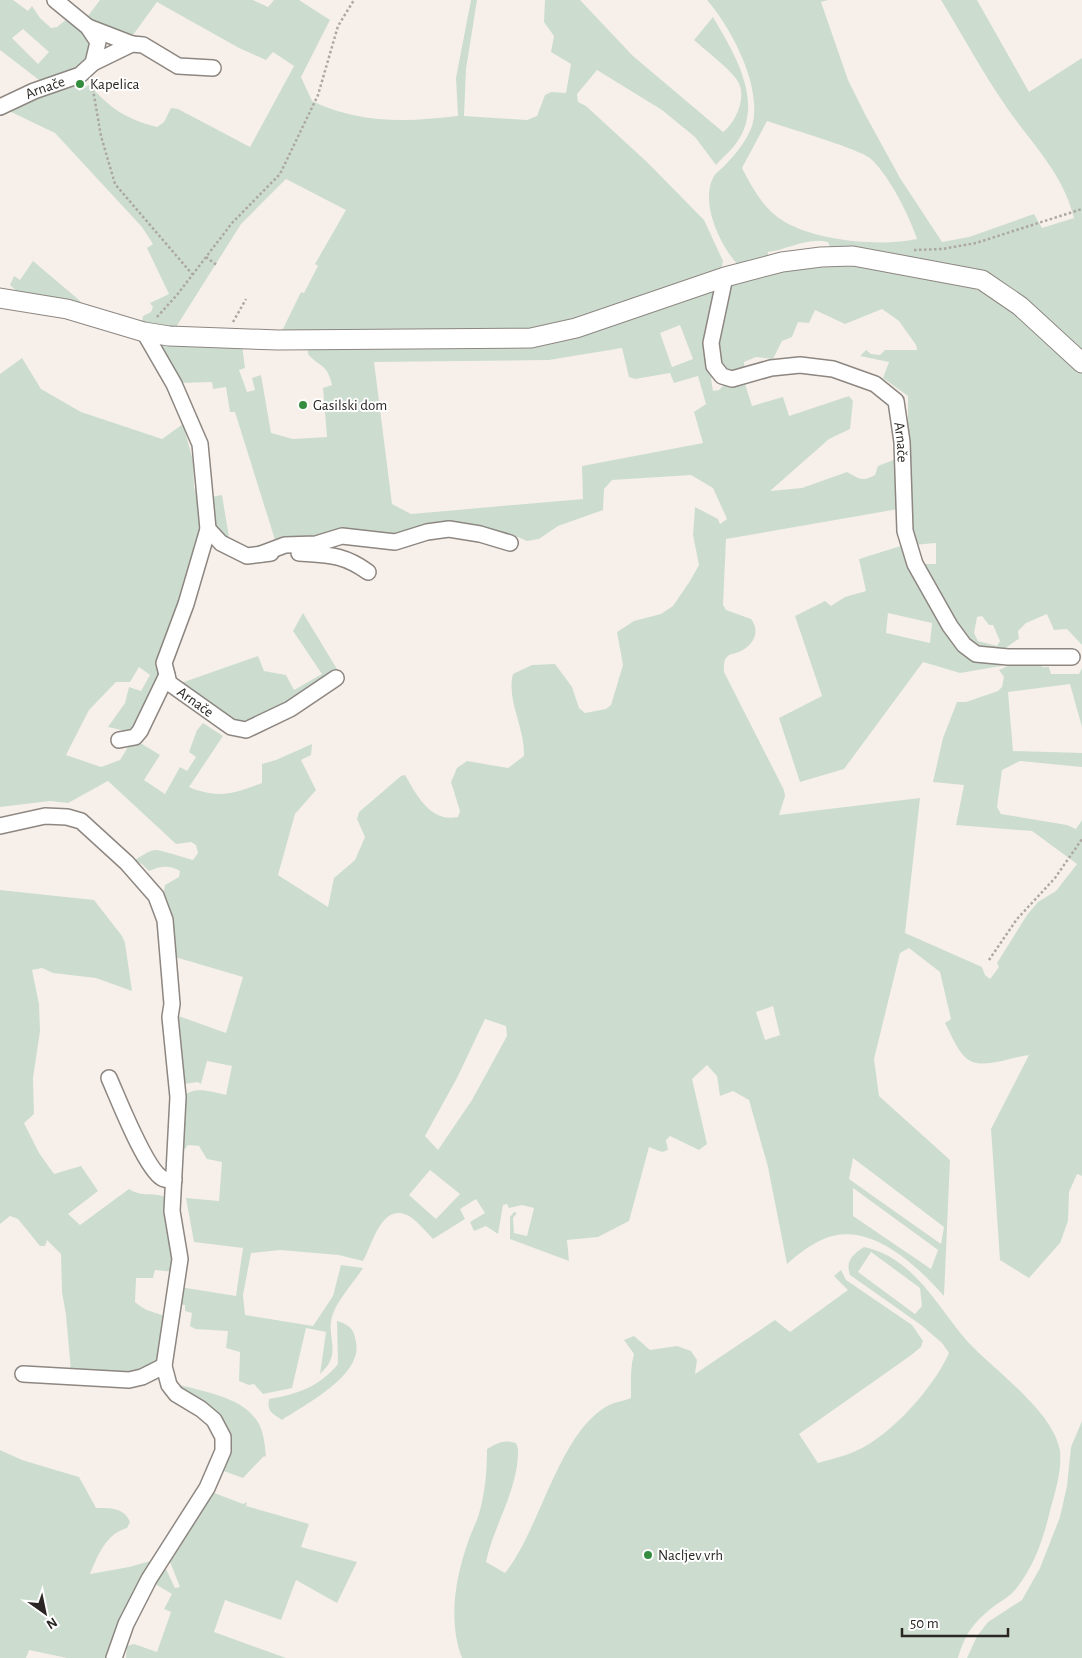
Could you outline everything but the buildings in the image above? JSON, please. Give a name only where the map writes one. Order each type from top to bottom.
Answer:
[{"type":"street","points":[[55,0],[88,27],[98,42],[94,63]]},
{"type":"street","points":[[88,27],[132,44],[143,45],[178,66],[213,68]]},
{"type":"street","name":"Arnače","points":[[0,107],[80,75],[94,63],[132,44]]},
{"type":"street","points":[[0,298],[67,309],[144,332],[220,339],[531,338],[576,328],[725,277],[782,262],[821,257],[853,256],[982,280],[1020,306],[1082,363]]},
{"type":"street","name":"Arnače","points":[[725,277],[711,343],[714,366],[722,376],[732,379],[771,368],[800,365],[832,369],[875,384],[896,401],[902,442],[906,532],[908,540],[915,564],[930,594],[964,645],[976,654],[994,656],[1072,657]]},
{"type":"street","name":"Arnače","points":[[144,332],[174,384],[200,444],[208,529],[186,604],[164,663],[169,683],[231,727],[246,730],[290,710],[336,678]]},
{"type":"street","points":[[208,529],[221,543],[247,556],[261,554],[333,554],[353,561],[368,572]]},
{"type":"street","points":[[261,554],[285,545],[316,544],[342,536],[395,542],[428,532],[449,529],[480,534],[510,543]]},
{"type":"street","points":[[119,740],[134,737],[140,731],[167,675]]},
{"type":"street","points":[[0,826],[45,816],[67,817],[81,821],[127,863],[156,896],[165,920],[172,1004],[170,1017],[178,1097],[172,1211],[180,1259],[164,1366],[169,1385],[176,1394],[201,1409],[214,1420],[223,1437],[223,1451],[207,1488],[149,1579],[126,1624],[114,1658]]},
{"type":"street","points":[[109,1078],[128,1121],[154,1170],[163,1179],[174,1180]]},
{"type":"street","points":[[23,1374],[129,1380],[142,1377],[164,1366]]},
{"type":"path","points":[[144,332],[177,295],[232,222],[280,174],[318,95],[338,26],[354,0]]},
{"type":"path","points":[[94,63],[92,91],[101,136],[115,184],[192,274]]},
{"type":"path","points":[[909,250],[942,249],[976,243],[1082,209]]},
{"type":"path","points":[[206,257],[218,266]]},
{"type":"path","points":[[220,339],[230,321],[233,323],[246,299]]},
{"type":"path","points":[[990,960],[1016,919],[1055,878],[1082,839]]},
{"type":"green space","points":[[0,0],[13,0],[28,11],[32,6],[40,18],[51,28],[57,27],[68,18],[91,36],[91,54],[87,62],[76,70],[43,83],[0,50]],"holes":[[[23,29],[49,52],[38,64],[12,38]]]},
{"type":"green space","points":[[100,0],[253,0],[268,7],[274,0],[299,0],[330,20],[301,77],[312,101],[348,114],[402,120],[458,116],[456,78],[471,0],[477,0],[466,69],[464,116],[527,120],[537,116],[545,95],[551,92],[566,93],[571,64],[551,52],[554,36],[544,22],[545,0],[580,0],[633,56],[723,132],[728,128],[736,115],[741,101],[741,93],[740,86],[733,75],[694,40],[713,17],[730,46],[743,78],[747,94],[748,111],[745,127],[737,142],[716,165],[695,137],[662,110],[597,70],[577,94],[578,102],[586,106],[648,163],[704,220],[723,261],[721,271],[540,331],[280,335],[301,292],[304,293],[318,266],[315,264],[346,210],[286,179],[241,224],[173,332],[142,322],[143,316],[151,312],[153,307],[150,303],[169,294],[147,248],[153,244],[142,227],[55,133],[9,111],[8,108],[73,81],[79,91],[89,85],[112,107],[136,120],[157,127],[164,122],[171,108],[178,109],[250,147],[294,66],[273,52],[266,60],[239,48],[157,2],[133,35],[104,28],[88,16]]},
{"type":"green space","points":[[707,0],[828,0],[821,2],[848,80],[900,178],[942,242],[969,237],[1034,214],[1042,228],[1074,218],[1069,202],[1055,173],[998,95],[941,0],[977,0],[1029,92],[1082,58],[1082,353],[1023,300],[831,250],[828,242],[805,242],[768,252],[768,260],[739,266],[719,237],[714,225],[709,200],[714,176],[730,160],[750,131],[754,111],[753,94],[743,60],[717,12]],"holes":[[[767,121],[854,150],[871,159],[885,176],[898,197],[917,239],[886,242],[850,241],[814,234],[799,229],[778,217],[765,205],[750,184],[742,168]]]},
{"type":"green space","points":[[33,261],[85,307],[20,294],[10,285],[14,276],[20,280]]},
{"type":"green space","points":[[856,262],[970,287],[1014,307],[1082,372],[1082,645],[1067,629],[1054,630],[1047,614],[1026,623],[1018,631],[1019,639],[1005,649],[987,652],[975,646],[963,635],[942,605],[919,564],[936,564],[936,543],[913,545],[908,464],[908,396],[883,378],[889,362],[860,356],[866,350],[871,354],[880,355],[885,350],[917,350],[916,345],[899,321],[882,309],[845,324],[815,310],[809,323],[798,322],[792,337],[782,341],[773,359],[756,357],[744,362],[745,371],[727,372],[720,367],[716,335],[725,283],[788,267]],"holes":[[[982,616],[989,625],[993,625],[1000,641],[997,646],[978,641],[974,633],[977,617]]]},
{"type":"green space","points":[[713,290],[716,297],[717,377],[711,378],[713,391],[719,390],[727,382],[744,381],[752,406],[783,397],[789,416],[849,396],[853,401],[850,429],[829,439],[770,491],[802,488],[847,472],[864,479],[875,475],[878,466],[901,457],[904,508],[726,539],[723,605],[726,610],[751,619],[754,624],[755,634],[748,646],[725,659],[724,672],[784,790],[785,796],[779,815],[920,798],[905,933],[982,967],[985,975],[990,979],[999,967],[997,963],[1027,915],[1038,902],[1056,891],[1077,864],[1032,831],[956,825],[964,785],[933,782],[943,738],[957,702],[966,702],[998,691],[1002,687],[1004,677],[999,670],[1019,661],[1042,661],[1042,667],[1049,667],[1051,674],[1079,674],[1082,668],[1082,727],[1070,684],[1008,692],[1013,751],[1082,753],[1082,767],[1020,761],[1002,770],[997,807],[1001,814],[1067,825],[1076,829],[1082,820],[1082,1176],[1077,1174],[1069,1192],[1068,1221],[1060,1243],[1029,1278],[1000,1260],[991,1129],[1029,1055],[987,1063],[978,1063],[965,1057],[956,1045],[945,1023],[951,1019],[940,972],[909,948],[900,953],[874,1059],[879,1096],[950,1160],[944,1296],[921,1272],[892,1249],[860,1236],[843,1234],[826,1238],[815,1243],[787,1264],[768,1167],[749,1100],[733,1091],[720,1096],[717,1076],[707,1065],[692,1079],[707,1144],[699,1150],[670,1136],[666,1140],[668,1150],[662,1152],[649,1147],[629,1221],[598,1237],[567,1240],[569,1261],[510,1239],[510,1217],[514,1212],[517,1213],[513,1218],[514,1233],[527,1236],[534,1208],[522,1205],[509,1208],[507,1204],[503,1205],[498,1234],[486,1226],[474,1231],[470,1222],[485,1213],[476,1199],[460,1209],[465,1219],[433,1239],[407,1215],[398,1213],[390,1215],[379,1228],[363,1261],[339,1255],[280,1250],[251,1253],[243,1295],[245,1315],[313,1326],[333,1296],[341,1265],[363,1268],[334,1311],[331,1320],[333,1351],[327,1366],[320,1374],[326,1332],[306,1328],[292,1388],[263,1394],[254,1384],[249,1385],[239,1381],[240,1352],[226,1348],[228,1331],[195,1329],[190,1326],[192,1313],[185,1311],[185,1305],[178,1304],[180,1287],[236,1296],[243,1248],[194,1242],[186,1198],[219,1201],[222,1162],[207,1159],[199,1146],[188,1145],[185,1149],[180,1149],[181,1097],[197,1090],[226,1095],[232,1066],[207,1061],[201,1084],[198,1082],[184,1084],[173,1014],[226,1033],[243,977],[175,957],[163,898],[165,885],[179,877],[180,871],[165,867],[149,871],[142,864],[133,861],[155,850],[193,860],[198,853],[196,845],[191,842],[176,844],[108,781],[68,803],[50,801],[0,807],[0,374],[22,358],[41,389],[81,412],[162,439],[183,424],[193,461],[194,487],[204,523],[158,677],[134,733],[108,727],[125,703],[129,687],[141,691],[150,675],[139,667],[130,682],[116,682],[89,710],[66,755],[101,767],[120,760],[128,747],[137,741],[160,755],[144,780],[165,794],[180,767],[187,771],[196,757],[189,752],[197,730],[203,723],[223,736],[189,787],[209,793],[226,794],[262,783],[262,764],[312,744],[311,755],[301,760],[316,790],[295,814],[278,875],[328,907],[334,878],[355,860],[365,837],[357,819],[359,812],[401,776],[405,775],[420,799],[432,812],[448,818],[458,817],[460,811],[451,782],[457,768],[467,761],[508,768],[524,756],[524,745],[512,694],[513,674],[532,665],[555,664],[572,687],[579,708],[585,713],[606,709],[611,705],[623,665],[617,632],[634,621],[661,614],[673,606],[690,581],[699,565],[693,535],[695,507],[718,519],[720,524],[727,519],[713,488],[691,475],[612,480],[604,489],[603,510],[558,526],[539,539],[527,541],[518,537],[416,534],[324,537],[276,543],[235,412],[230,412],[226,387],[213,389],[212,382],[179,383],[155,344],[242,345],[245,368],[239,370],[247,392],[255,390],[252,378],[261,375],[271,433],[293,439],[327,437],[323,388],[332,385],[325,369],[308,354],[308,346],[483,345]],"holes":[[[680,325],[693,359],[672,367],[660,333]],[[622,348],[629,377],[635,379],[670,373],[674,383],[698,376],[706,404],[694,412],[703,443],[582,466],[583,499],[411,514],[392,504],[374,362],[549,360]],[[773,1006],[780,1035],[765,1040],[756,1012]],[[485,1019],[506,1026],[507,1036],[472,1100],[438,1150],[425,1136],[457,1078]],[[853,1158],[944,1227],[941,1244],[849,1179]],[[430,1170],[460,1194],[436,1219],[409,1195]],[[853,1188],[938,1250],[931,1269],[853,1216]]]},
{"type":"green space","points":[[222,495],[230,543],[213,526],[211,497]]},
{"type":"green space","points":[[904,545],[959,645],[1001,661],[1001,666],[960,673],[923,662],[844,769],[800,782],[779,718],[822,696],[795,616],[825,601],[831,606],[845,597],[866,591],[859,559]],"holes":[[[888,613],[932,623],[930,643],[886,633]]]},
{"type":"green space","points":[[303,613],[337,669],[308,692],[245,725],[178,684],[258,656],[264,671],[286,675],[294,690],[322,674],[293,631]]},
{"type":"green space","points":[[0,890],[94,900],[122,936],[125,943],[132,991],[96,978],[53,973],[42,968],[32,970],[39,1004],[40,1031],[33,1078],[34,1114],[24,1123],[39,1153],[54,1174],[81,1166],[98,1191],[68,1214],[80,1225],[129,1189],[134,1192],[167,1198],[175,1272],[155,1270],[153,1278],[136,1278],[135,1302],[144,1309],[169,1319],[158,1361],[138,1377],[71,1372],[62,1292],[61,1254],[47,1240],[45,1246],[40,1246],[18,1219],[10,1216],[0,1224]]},
{"type":"green space","points":[[864,1247],[882,1253],[897,1262],[924,1285],[968,1342],[1022,1392],[1047,1421],[1060,1451],[1060,1466],[1056,1489],[1033,1563],[1013,1592],[989,1610],[972,1627],[964,1641],[958,1658],[462,1658],[455,1629],[455,1600],[463,1556],[483,1498],[487,1449],[497,1443],[508,1441],[516,1443],[518,1449],[515,1478],[486,1562],[505,1573],[518,1554],[564,1458],[577,1436],[592,1418],[609,1405],[631,1398],[631,1370],[634,1354],[624,1340],[634,1336],[650,1350],[677,1346],[691,1351],[697,1360],[695,1374],[775,1320],[790,1332],[848,1290],[834,1276],[841,1270],[846,1280],[912,1325],[923,1341],[921,1347],[910,1356],[799,1434],[818,1463],[849,1454],[871,1443],[911,1408],[933,1380],[949,1353],[942,1343],[921,1325],[850,1275],[849,1262],[851,1258]],"holes":[[[871,1252],[920,1288],[922,1306],[915,1314],[858,1272]]]},
{"type":"green space","points":[[337,1321],[351,1328],[354,1334],[356,1354],[351,1366],[331,1387],[282,1420],[270,1410],[269,1399],[299,1392],[315,1384],[338,1364]]},
{"type":"green space","points":[[173,1383],[222,1397],[245,1408],[260,1426],[266,1456],[243,1478],[218,1469],[226,1436]]},
{"type":"green space","points":[[1082,1421],[1082,1658],[967,1658],[977,1636],[988,1622],[1022,1600],[1040,1568],[1060,1517],[1067,1486],[1071,1447]]},
{"type":"green space","points":[[0,1450],[22,1460],[79,1477],[96,1508],[116,1509],[127,1517],[130,1522],[127,1528],[113,1535],[108,1540],[90,1574],[129,1567],[161,1558],[122,1613],[108,1658],[67,1658],[29,1650],[26,1658],[0,1658]]},
{"type":"green space","points":[[209,1491],[243,1504],[247,1502],[246,1506],[309,1524],[301,1547],[357,1562],[337,1603],[296,1580],[281,1620],[225,1600],[214,1632],[286,1658],[126,1658],[127,1646],[134,1644],[157,1652],[171,1612],[164,1609],[172,1594],[152,1582],[162,1567],[166,1569],[175,1588],[180,1587],[170,1562],[171,1554]]},
{"type":"place","name":"Kapelica","points":[[80,84]]},
{"type":"place","name":"Gasilski dom","points":[[303,405]]},
{"type":"place","name":"Nacljev vrh","points":[[648,1555]]}]
